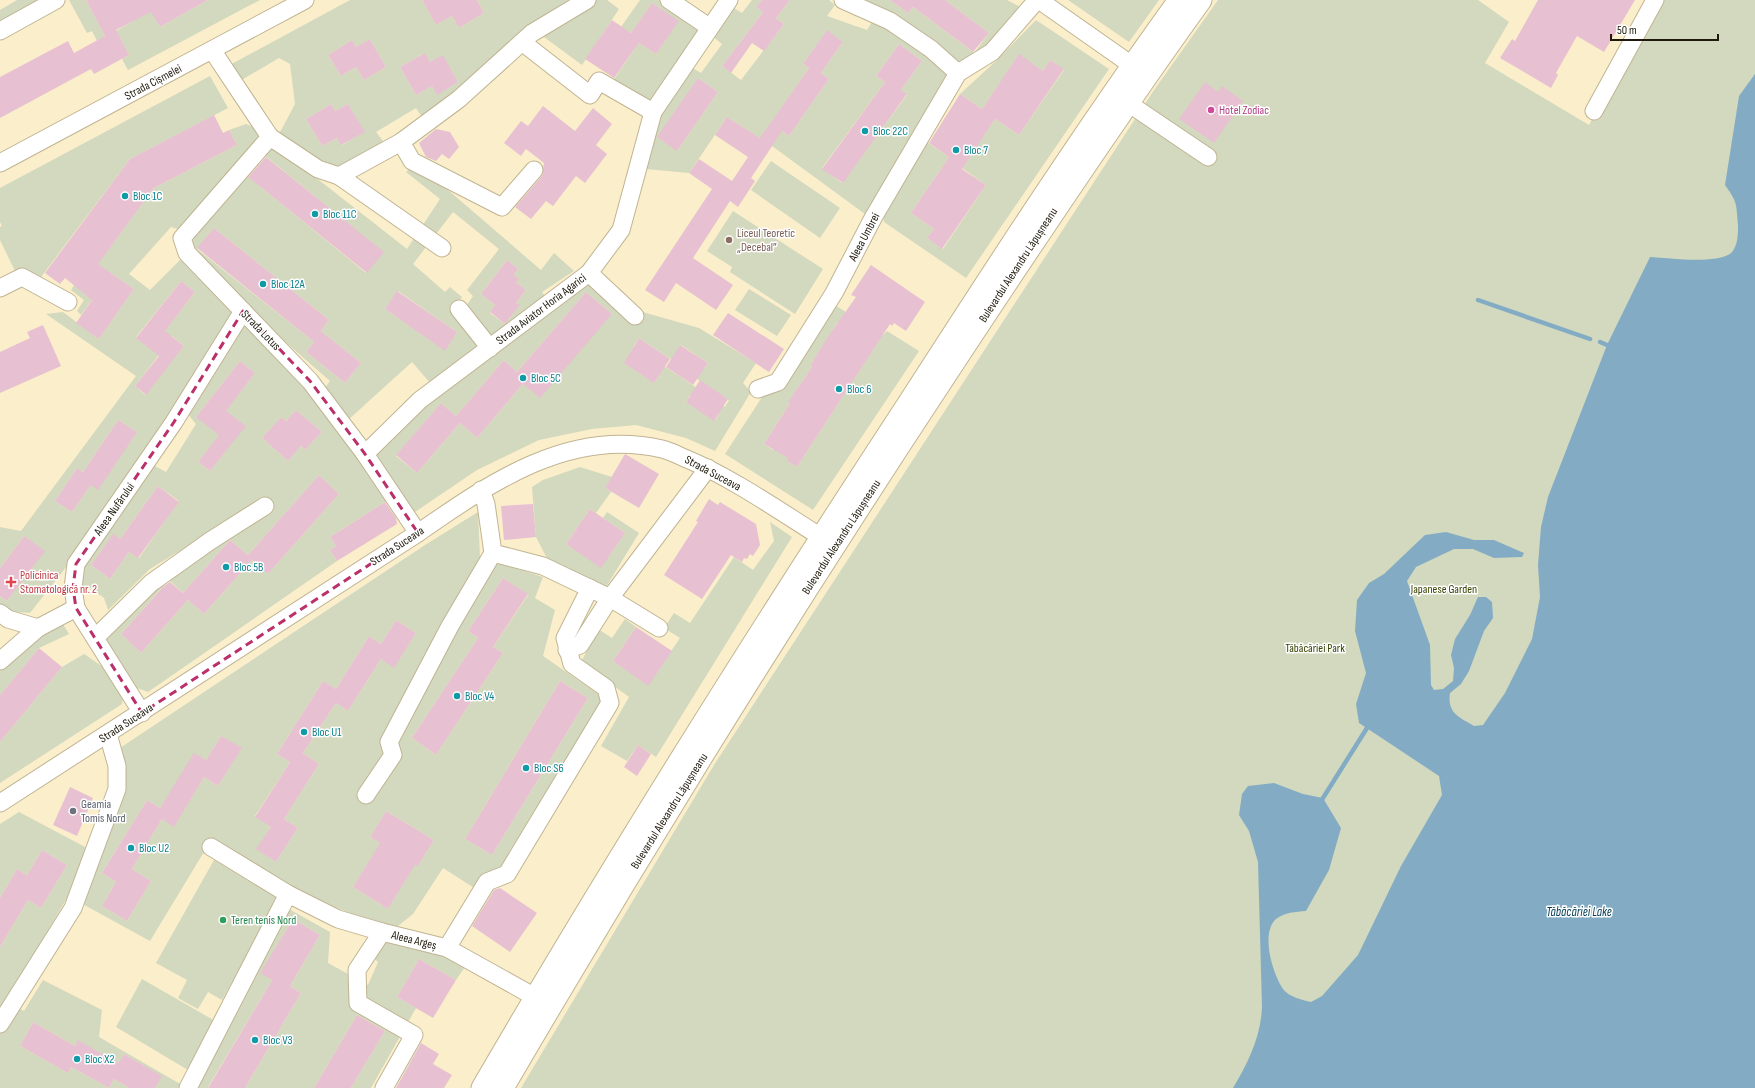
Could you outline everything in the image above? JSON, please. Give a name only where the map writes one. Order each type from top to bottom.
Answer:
[{"type":"main road","name":"Bulevardul Alexandru Lăpușneanu","points":[[482,1088],[535,997],[684,754],[821,537],[1046,191],[1179,0]]},
{"type":"main road","name":"Bulevardul Alexandru Lăpușneanu","points":[[503,1088],[654,833],[835,544],[1076,177],[1201,0]]},
{"type":"street","points":[[0,31],[56,0]]},
{"type":"street","name":"Strada Cișmelei","points":[[0,163],[305,0]]},
{"type":"street","points":[[339,176],[401,142],[459,99],[527,38],[587,0]]},
{"type":"street","points":[[669,0],[709,28]]},
{"type":"street","name":"Strada Aviator Horia Agarici","points":[[365,454],[420,400],[589,273],[621,230],[653,112],[729,0]]},
{"type":"street","points":[[843,0],[890,21],[931,49],[958,73]]},
{"type":"street","points":[[1038,0],[1133,66]]},
{"type":"street","name":"Aleea Umbrei","points":[[758,389],[778,382],[834,293],[874,218],[958,73],[992,52],[1038,0]]},
{"type":"street","points":[[1594,111],[1655,0]]},
{"type":"street","points":[[527,38],[590,95],[600,81],[653,112]]},
{"type":"street","points":[[212,50],[270,137],[318,169],[339,176],[442,248]]},
{"type":"street","points":[[1128,103],[1208,157]]},
{"type":"street","name":"Strada Lotus","points":[[270,137],[182,238],[187,253],[310,381],[365,454],[418,533]]},
{"type":"street","points":[[401,142],[412,161],[502,207],[534,170]]},
{"type":"street","points":[[589,273],[635,316]]},
{"type":"street","points":[[0,288],[22,277],[68,302]]},
{"type":"street","points":[[459,309],[490,348]]},
{"type":"street","name":"Aleea Nufărului","points":[[142,713],[76,608],[73,588],[76,564],[174,422],[243,311]]},
{"type":"street","name":"Strada Suceava","points":[[0,803],[142,713],[418,533],[481,490],[522,468],[565,452],[618,443],[663,449],[708,468],[821,537]]},
{"type":"street","points":[[567,650],[580,645],[610,598],[708,468]]},
{"type":"street","points":[[366,796],[393,755],[389,742],[450,626],[492,553],[486,504],[481,490]]},
{"type":"street","points":[[95,638],[150,583],[210,540],[265,506]]},
{"type":"street","points":[[492,553],[543,566],[610,598],[659,628]]},
{"type":"street","points":[[447,948],[487,882],[507,874],[610,703],[606,688],[572,664],[567,650],[565,638],[590,588]]},
{"type":"street","points":[[0,661],[38,628],[76,608]]},
{"type":"street","points":[[0,613],[8,619],[38,628]]},
{"type":"street","points":[[0,1024],[73,908],[117,789],[117,766],[108,734]]},
{"type":"street","name":"Aleea Argeș","points":[[211,847],[288,894],[338,919],[382,932],[447,948],[535,997]]},
{"type":"street","points":[[188,1088],[288,894]]},
{"type":"street","points":[[382,932],[357,970],[358,1003],[414,1035],[384,1088]]},
{"type":"highlighted area","points":[[243,311],[310,381],[365,454],[418,533],[142,713],[76,608],[73,588],[76,564],[174,422]]},
{"type":"green space","points":[[17,0],[46,0],[0,25],[0,10]]},
{"type":"green space","points":[[69,0],[86,0],[105,36],[97,41],[92,31],[87,33]]},
{"type":"green space","points":[[121,0],[145,0],[160,27],[208,0],[260,0],[128,70],[122,59],[129,55],[116,31],[133,21]]},
{"type":"green space","points":[[350,0],[422,0],[436,25],[452,16],[459,28],[484,13],[477,0],[569,0],[519,33],[457,95],[422,117],[416,108],[376,132],[383,141],[336,171],[278,136],[295,104],[290,64],[279,58],[238,82],[228,66]],"holes":[[[370,39],[386,67],[364,80],[356,67],[341,76],[328,55],[352,40],[356,47]],[[425,53],[430,62],[443,56],[458,82],[437,94],[432,86],[416,95],[400,67]],[[331,104],[335,111],[348,104],[364,132],[342,145],[337,138],[322,146],[306,119]]]},
{"type":"green space","points":[[595,0],[607,0],[619,9],[582,65],[540,34]]},
{"type":"green space","points":[[640,0],[662,0],[704,30],[652,106],[614,79],[639,43],[656,54],[678,21],[652,3],[631,33],[621,27]]},
{"type":"green space","points":[[752,0],[762,0],[756,7],[763,12],[722,66],[741,80],[784,24],[776,18],[790,0],[829,0],[835,5],[827,16],[867,30],[874,19],[952,73],[865,214],[772,146],[727,117],[689,173],[646,169],[657,116],[689,66],[701,73],[722,44],[712,36],[732,7],[742,13]],"holes":[[[827,31],[843,42],[821,73],[829,79],[789,136],[771,123],[809,68],[803,64]],[[899,44],[922,61],[901,90],[907,95],[842,183],[822,168],[885,82],[876,76]],[[698,78],[718,92],[677,151]]]},
{"type":"green space","points":[[865,0],[890,0],[908,13],[913,7],[974,53],[989,33],[945,0],[1007,0],[1026,10],[990,49],[962,66]]},
{"type":"green space","points":[[1068,0],[1159,0],[1129,42]]},
{"type":"green space","name":"Tăbăcăriei Park","points":[[1218,0],[1478,0],[1509,22],[1485,63],[1589,125],[1660,0],[1755,0],[1755,1088],[521,1088],[714,765],[1152,93]]},
{"type":"green space","points":[[1036,20],[1109,69],[966,278],[884,222],[882,209],[927,142],[949,157],[911,213],[934,229],[927,238],[943,249],[986,185],[962,168],[995,119],[1019,135],[1064,70],[1050,60],[1043,71],[1019,55],[982,109],[960,94],[997,60]]},
{"type":"green space","points":[[210,76],[228,108],[130,159],[41,277],[17,275],[0,240],[0,227],[2,226],[0,222],[0,188]]},
{"type":"green space","points":[[246,124],[256,128],[260,136],[184,231],[171,227],[129,274],[150,290],[183,257],[238,313],[74,557],[30,613],[4,611],[0,608],[0,596],[7,601],[44,551],[24,536],[0,568],[0,527],[21,531],[136,376],[46,314],[63,312],[99,339],[134,289],[111,273],[81,315],[77,311],[84,300],[71,290],[74,285],[79,289],[154,188],[237,145],[229,130]],"holes":[[[181,281],[195,292],[160,337],[172,336],[184,346],[145,395],[135,386],[162,351],[136,337]],[[118,420],[137,432],[91,485],[72,512],[55,501],[77,468],[83,472]]]},
{"type":"green space","points":[[273,144],[407,249],[440,199],[406,172],[413,166],[434,178],[541,270],[554,253],[574,271],[542,292],[547,299],[490,344],[464,309],[473,296],[467,290],[499,249],[453,212],[413,264],[445,292],[450,287],[462,297],[453,310],[481,347],[432,385],[412,362],[348,420],[324,389],[330,381],[259,319],[192,251],[194,235],[246,175],[366,273],[383,252],[263,154]],"holes":[[[214,228],[329,320],[321,331],[361,363],[345,383],[306,352],[314,342],[197,249]],[[507,260],[518,269],[514,275],[518,279],[516,282],[526,290],[516,303],[519,306],[505,324],[490,313],[495,305],[481,294]],[[398,291],[457,332],[445,350],[385,309]]]},
{"type":"green space","points":[[771,161],[840,208],[820,238],[751,190]]},
{"type":"green space","points":[[733,211],[823,269],[795,314],[730,272],[732,267],[707,251]]},
{"type":"green space","points":[[589,278],[639,311],[699,328],[756,363],[743,383],[751,392],[715,451],[686,438],[636,425],[592,429],[539,440],[477,470],[412,514],[371,453],[425,402]],"holes":[[[586,292],[612,314],[523,384],[477,438],[460,423],[417,473],[396,456],[441,403],[456,416],[504,360],[517,372]],[[639,338],[675,362],[676,352],[681,345],[708,363],[704,369],[694,377],[729,400],[725,407],[721,404],[716,411],[719,414],[715,420],[686,402],[690,395],[694,398],[700,390],[661,364],[656,371],[660,374],[654,383],[640,351],[633,347]]]},
{"type":"green space","points":[[749,289],[791,315],[777,336],[735,310]]},
{"type":"green space","points":[[833,304],[846,312],[839,323],[837,323],[810,366],[812,367],[789,401],[790,403],[764,444],[773,450],[778,445],[791,454],[787,461],[797,467],[882,336],[887,331],[919,351],[813,510],[725,454],[764,394]]},
{"type":"green space","points":[[243,325],[308,386],[388,500],[330,537],[336,546],[330,550],[337,561],[148,692],[137,688],[104,637],[154,587],[262,500],[150,569],[108,610],[104,598],[90,588],[83,595],[82,565],[153,465],[166,472],[196,424],[187,413]],"holes":[[[240,361],[255,373],[221,417],[234,417],[245,426],[210,471],[198,462],[224,429],[196,417]],[[296,410],[322,432],[305,450],[301,446],[288,461],[262,438],[281,417],[286,421]],[[319,475],[339,494],[268,574],[252,560],[204,614],[188,600],[141,653],[121,634],[169,580],[183,593],[230,540],[248,555]],[[158,486],[179,501],[139,558],[129,552],[110,579],[91,565],[113,535],[120,539]]]},
{"type":"green space","points":[[580,467],[612,477],[605,488],[611,492],[596,513],[590,509],[566,544],[601,567],[625,533],[603,518],[607,512],[639,533],[606,587],[551,566],[536,537],[532,487],[543,480]]},
{"type":"green space","points":[[478,512],[480,557],[543,577],[535,598],[555,610],[543,656],[601,696],[603,708],[501,870],[479,891],[443,868],[413,914],[398,926],[380,925],[288,888],[210,842],[150,941],[68,896],[7,1001],[24,1011],[43,980],[102,1010],[99,1037],[182,1085],[181,1088],[155,1088],[161,1076],[124,1054],[118,1063],[78,1041],[75,1046],[33,1022],[20,1046],[68,1073],[71,1067],[109,1088],[0,1088],[0,947],[28,900],[41,908],[67,865],[42,850],[27,875],[17,869],[0,898],[0,824],[19,812],[87,848],[109,794],[108,756],[425,545]],"holes":[[[503,578],[528,595],[493,647],[503,653],[436,755],[412,738],[478,638],[468,631]],[[396,620],[416,633],[394,667],[381,659],[348,711],[336,703],[303,753],[319,764],[284,819],[298,828],[276,862],[257,849],[271,827],[255,816],[290,762],[277,754],[323,681],[336,689],[369,636],[381,644]],[[560,681],[588,698],[492,855],[465,839]],[[221,736],[241,749],[218,786],[204,777],[174,826],[162,819],[132,869],[151,881],[127,921],[102,906],[116,882],[102,873],[147,800],[160,808],[206,760]],[[386,811],[434,840],[418,866],[370,837]],[[375,852],[409,874],[388,909],[353,887]]]},
{"type":"green space","points":[[770,522],[792,537],[656,757],[638,745],[627,761],[601,746],[629,697],[581,662],[598,629],[612,638],[625,619],[636,627],[613,661],[648,685],[680,638],[664,628],[674,613],[690,623],[734,557],[753,570],[774,541]]},
{"type":"green space","points":[[61,621],[69,634],[39,648],[0,695],[0,666]]},
{"type":"green space","points":[[84,654],[103,667],[123,698],[122,704],[0,783],[0,742],[62,667]]},
{"type":"green space","name":"Teren tenis Nord","points":[[214,860],[279,897],[222,1000],[208,992],[198,1009],[178,998],[187,980],[156,963]]},
{"type":"green space","points":[[287,908],[330,932],[328,963],[368,985],[378,962],[369,954],[378,937],[446,952],[467,964],[456,980],[419,959],[397,997],[416,1008],[371,1088],[351,1088],[385,1031],[357,1015],[314,1088],[245,1088],[301,993],[290,986],[320,935],[293,919],[261,973],[272,980],[208,1087],[210,1088],[195,1088]]},
{"type":"green space","points":[[142,979],[215,1021],[188,1070],[116,1027]]},
{"type":"green space","points":[[114,1079],[129,1088],[109,1088]]},
{"type":"water","name":"Tăbăcăriei Lake","points":[[1755,74],[1755,1088],[1233,1088],[1253,1049],[1259,1028],[1262,1007],[1258,862],[1249,831],[1239,815],[1242,794],[1248,786],[1274,783],[1303,794],[1323,798],[1341,828],[1329,870],[1306,911],[1290,913],[1279,917],[1271,925],[1269,934],[1272,964],[1279,983],[1286,992],[1292,996],[1311,1002],[1322,996],[1358,955],[1401,866],[1442,795],[1439,776],[1359,723],[1356,704],[1366,673],[1355,631],[1357,600],[1369,583],[1384,574],[1425,535],[1446,532],[1474,540],[1494,540],[1524,553],[1522,557],[1494,558],[1473,549],[1454,549],[1416,567],[1407,581],[1430,645],[1431,685],[1434,690],[1443,689],[1453,681],[1454,668],[1451,655],[1455,639],[1470,615],[1478,597],[1486,597],[1492,602],[1493,618],[1484,631],[1469,671],[1461,684],[1450,693],[1450,705],[1455,714],[1474,726],[1483,725],[1505,693],[1532,639],[1540,597],[1538,565],[1541,527],[1548,497],[1607,345],[1650,257],[1706,260],[1726,256],[1732,252],[1735,246],[1738,232],[1736,208],[1734,200],[1725,185],[1739,96]]},
{"type":"building","points":[[86,0],[208,0],[160,27],[151,12],[116,30],[129,55],[94,74],[91,69],[0,118],[0,77],[68,41],[74,53],[105,36]]},
{"type":"building","points":[[422,0],[477,0],[484,13],[459,28],[452,16],[436,25]]},
{"type":"building","points":[[762,0],[790,0],[776,18],[784,24],[764,51],[752,43],[731,73],[722,66],[763,12],[756,7]]},
{"type":"building","points":[[890,0],[945,0],[989,33],[973,52],[913,7],[908,13]]},
{"type":"building","points":[[1538,0],[1635,0],[1604,52],[1577,36],[1556,73],[1558,75],[1551,88],[1500,58],[1512,39],[1515,41]]},
{"type":"building","points":[[652,3],[679,21],[656,54],[639,43],[614,78],[585,59],[612,20],[631,33]]},
{"type":"building","points":[[827,30],[843,42],[821,73],[829,79],[789,136],[782,131],[751,178],[755,181],[738,207],[730,201],[693,258],[733,285],[716,310],[676,283],[664,302],[645,290],[712,189],[689,173],[699,159],[732,181],[748,157],[715,135],[727,117],[760,138],[809,68],[803,64]]},
{"type":"building","points":[[370,39],[386,67],[364,80],[356,67],[341,76],[328,55],[352,40],[356,47]]},
{"type":"building","name":"Bloc 22C","points":[[899,44],[922,61],[901,90],[907,94],[843,183],[822,169],[885,82],[876,76]]},
{"type":"building","points":[[425,53],[430,62],[443,55],[458,82],[437,95],[432,86],[416,95],[400,67]]},
{"type":"building","name":"Bloc 7","points":[[1019,54],[1043,71],[1050,60],[1064,69],[1019,135],[995,119],[962,169],[986,185],[942,249],[927,238],[934,229],[911,213],[949,157],[929,143],[960,94],[982,109]]},
{"type":"building","points":[[698,78],[718,92],[677,151],[657,137]]},
{"type":"building","name":"Hotel Zodiac","points":[[1205,82],[1218,92],[1222,86],[1243,101],[1214,143],[1179,119]]},
{"type":"building","points":[[331,104],[335,111],[348,104],[365,132],[341,145],[337,138],[322,146],[306,119]]},
{"type":"building","points":[[543,106],[575,131],[593,108],[612,124],[596,145],[607,154],[585,183],[576,176],[553,206],[546,201],[531,219],[515,207],[542,176],[544,163],[526,149],[521,156],[504,143],[521,121],[528,126]]},
{"type":"building","name":"Bloc 1C","points":[[214,115],[223,133],[229,130],[237,145],[154,188],[98,264],[134,289],[99,339],[76,323],[92,300],[65,278],[60,284],[45,273],[130,159]]},
{"type":"building","points":[[436,129],[450,132],[459,147],[449,159],[442,154],[436,161],[426,157],[419,143]]},
{"type":"building","name":"Bloc 11C","points":[[266,157],[384,252],[367,273],[248,177]]},
{"type":"building","name":"Bloc 12A","points":[[214,228],[329,320],[321,331],[361,363],[345,383],[306,352],[314,342],[197,248]]},
{"type":"building","points":[[507,260],[518,269],[514,275],[519,279],[516,282],[526,290],[516,303],[520,305],[505,324],[490,312],[495,305],[481,294]]},
{"type":"building","points":[[871,265],[925,302],[906,331],[894,323],[892,326],[890,324],[797,467],[787,461],[788,458],[764,444],[790,403],[788,402],[812,367],[810,366],[829,335],[856,297],[851,295]]},
{"type":"building","points":[[181,281],[195,292],[165,331],[184,346],[146,395],[135,386],[159,356],[136,338]]},
{"type":"building","points":[[397,291],[457,332],[445,351],[385,309]]},
{"type":"building","name":"Bloc 5C","points":[[586,292],[612,314],[540,398],[523,384],[477,438],[460,423],[417,473],[396,455],[441,403],[456,416],[504,360],[517,372]]},
{"type":"building","points":[[728,313],[784,349],[769,372],[713,335]]},
{"type":"building","points":[[43,325],[61,366],[0,393],[0,352],[30,338],[27,332]]},
{"type":"building","points":[[639,338],[670,359],[654,383],[624,363]]},
{"type":"building","points":[[680,345],[708,363],[693,385],[666,367]]},
{"type":"building","points":[[240,361],[255,373],[226,411],[246,426],[210,471],[198,462],[219,435],[196,417]]},
{"type":"building","points":[[700,380],[728,399],[714,421],[686,402]]},
{"type":"building","points":[[296,410],[322,432],[305,450],[301,446],[288,461],[262,438],[281,417],[286,421]]},
{"type":"building","points":[[118,420],[137,432],[98,490],[91,485],[72,512],[55,501],[77,468],[83,472]]},
{"type":"building","points":[[625,454],[659,474],[639,508],[605,488]]},
{"type":"building","name":"Bloc 5B","points":[[319,475],[339,494],[268,574],[252,560],[204,614],[188,600],[141,653],[121,634],[163,587],[170,582],[183,593],[230,540],[248,555]]},
{"type":"building","points":[[158,486],[179,502],[138,558],[129,552],[110,579],[91,565],[113,534],[120,539]]},
{"type":"building","points":[[709,499],[718,505],[720,502],[756,524],[760,545],[753,556],[750,554],[747,559],[744,558],[742,562],[731,555],[702,599],[664,575],[698,522],[696,521]]},
{"type":"building","points":[[385,502],[396,518],[397,524],[337,561],[330,550],[336,546],[330,537]]},
{"type":"building","points":[[533,504],[536,537],[504,540],[501,506]]},
{"type":"building","points":[[590,509],[625,533],[601,568],[566,544]]},
{"type":"building","name":"Policinica Stomatologică nr. 2","points":[[24,536],[45,551],[7,601],[0,596],[0,568]]},
{"type":"building","name":"Bloc V4","points":[[503,578],[528,594],[493,647],[503,653],[436,755],[412,738],[478,638],[468,631]]},
{"type":"building","name":"Bloc U1","points":[[396,620],[416,633],[394,668],[381,659],[348,711],[336,703],[303,753],[319,764],[284,819],[298,828],[276,862],[256,849],[271,827],[255,817],[290,762],[277,754],[323,681],[336,689],[369,636],[381,644]]},
{"type":"building","points":[[636,627],[672,651],[648,686],[613,661]]},
{"type":"building","points":[[39,648],[62,667],[0,742],[0,695]]},
{"type":"building","name":"Bloc S6","points":[[560,681],[588,698],[492,855],[465,839]]},
{"type":"building","name":"Bloc U2","points":[[221,736],[242,748],[218,786],[204,777],[174,827],[162,819],[132,869],[151,881],[127,921],[102,906],[116,882],[102,873],[147,800],[160,808],[194,753],[206,760]]},
{"type":"building","points":[[638,745],[651,754],[637,776],[624,767]]},
{"type":"building","name":"Geamia Tomis Nord","points":[[70,787],[93,798],[77,836],[53,825]]},
{"type":"building","points":[[386,811],[434,840],[418,866],[415,865],[388,909],[353,887],[380,843],[370,837]]},
{"type":"building","points":[[42,850],[67,865],[41,908],[28,900],[0,947],[0,898],[17,869],[27,875]]},
{"type":"building","points":[[500,888],[537,913],[510,952],[472,926],[494,890]]},
{"type":"building","name":"Bloc V3","points":[[293,919],[320,935],[290,986],[301,993],[245,1088],[208,1088],[272,980],[260,973]]},
{"type":"building","points":[[419,959],[456,980],[433,1018],[397,997]]},
{"type":"building","points":[[357,1015],[385,1031],[351,1088],[314,1088]]},
{"type":"building","name":"Bloc X2","points":[[33,1022],[75,1046],[78,1040],[118,1063],[124,1054],[162,1076],[155,1088],[129,1088],[114,1079],[109,1088],[71,1067],[68,1073],[20,1046]]},
{"type":"building","points":[[421,1043],[439,1054],[433,1064],[452,1075],[444,1088],[396,1088]]},
{"type":"waterway","points":[[1478,300],[1590,339]]},
{"type":"waterway","points":[[1600,342],[1607,345]]},
{"type":"waterway","points":[[1323,798],[1367,728]]},
{"type":"place","name":"Hotel Zodiac","points":[[1211,110]]},
{"type":"place","name":"Bloc 22C","points":[[865,131]]},
{"type":"place","name":"Bloc 7","points":[[956,150]]},
{"type":"place","name":"Bloc 1C","points":[[125,196]]},
{"type":"place","name":"Bloc 11C","points":[[315,214]]},
{"type":"place","name":"Liceul Teoretic „Decebal”","points":[[729,240]]},
{"type":"place","name":"Bloc 12A","points":[[263,284]]},
{"type":"place","name":"Bloc 5C","points":[[523,378]]},
{"type":"place","name":"Bloc 6","points":[[839,389]]},
{"type":"place","name":"Bloc 5B","points":[[226,567]]},
{"type":"place","name":"Policinica Stomatologică nr. 2","points":[[11,582]]},
{"type":"place","name":"Bloc V4","points":[[457,696]]},
{"type":"place","name":"Bloc U1","points":[[304,732]]},
{"type":"place","name":"Bloc S6","points":[[526,768]]},
{"type":"place","name":"Geamia Tomis Nord","points":[[73,811]]},
{"type":"place","name":"Bloc U2","points":[[131,848]]},
{"type":"place","name":"Teren tenis Nord","points":[[223,920]]},
{"type":"place","name":"Bloc V3","points":[[255,1040]]},
{"type":"place","name":"Bloc X2","points":[[77,1059]]},
{"type":"park label","name":"Japanese Garden","points":[[1444,589]]}]
